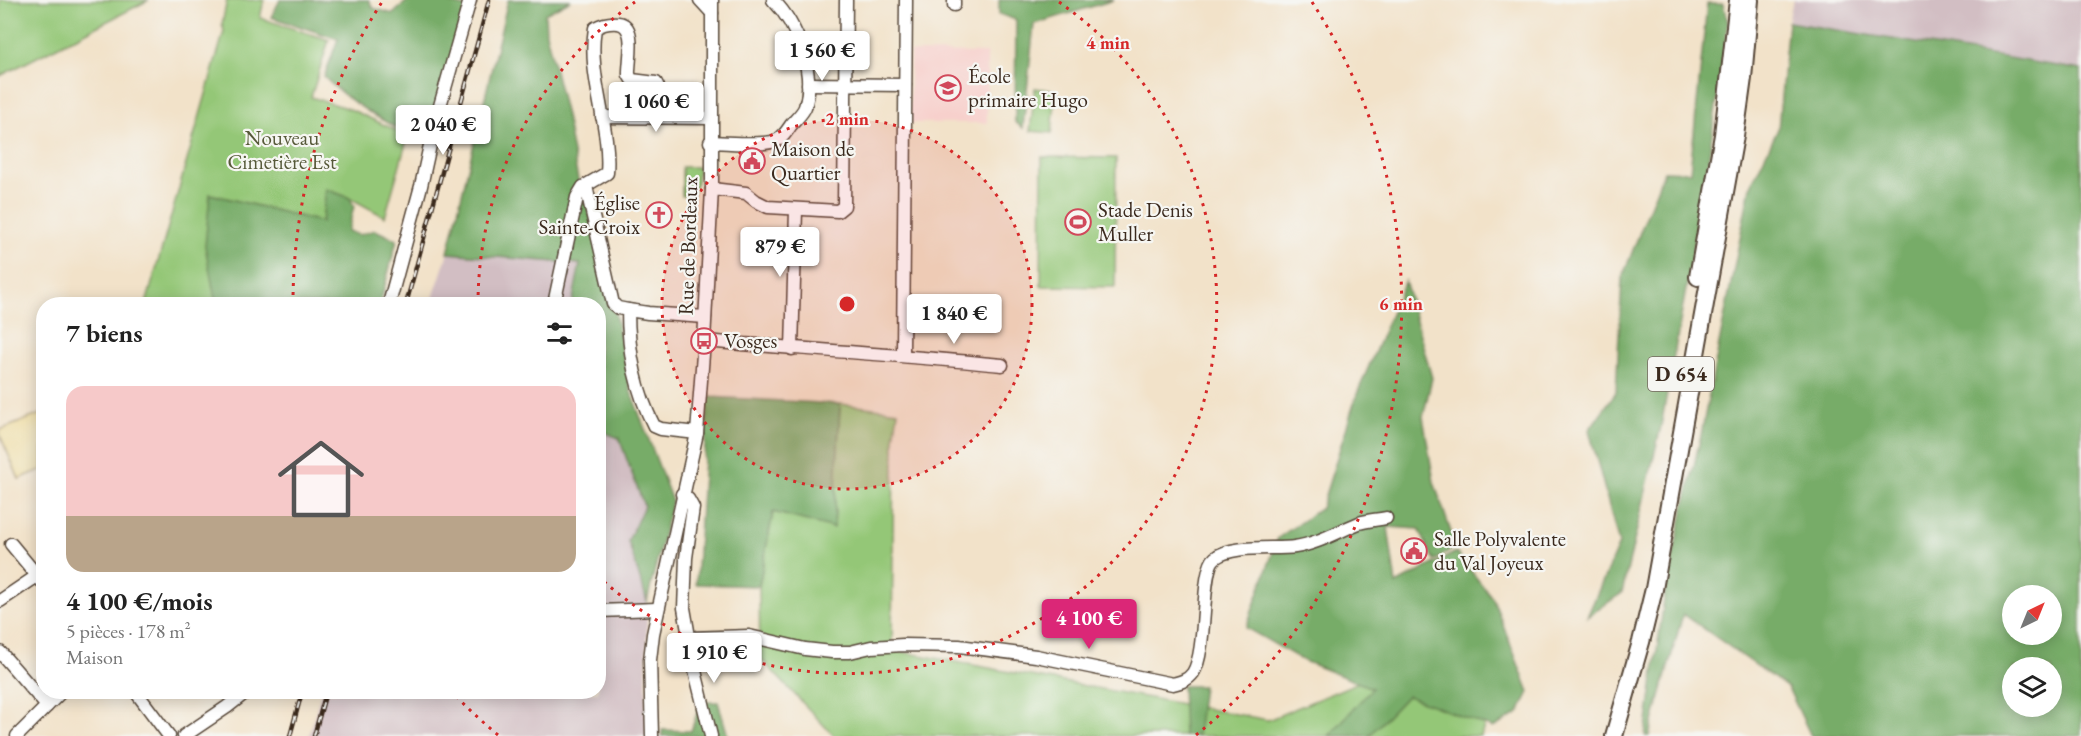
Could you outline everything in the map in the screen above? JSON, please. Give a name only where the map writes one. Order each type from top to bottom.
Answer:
[{"type":"highway","name":"D 654","points":[[1602,736],[1633,631],[1658,511],[1744,4]]},
{"type":"highway","name":"D 654","points":[[1614,736],[1641,642],[1671,504],[1735,136],[1744,4]]},
{"type":"street","points":[[391,297],[421,186],[434,127],[470,0]]},
{"type":"street","points":[[700,0],[712,6]]},
{"type":"street","points":[[710,142],[765,143],[776,141],[783,136],[805,108],[807,84],[804,52],[781,8],[773,0]]},
{"type":"street","points":[[712,189],[746,193],[768,207],[838,211],[844,206],[846,0]]},
{"type":"street","points":[[903,355],[906,0]]},
{"type":"street","name":"Rue de Bordeaux","points":[[652,736],[650,660],[657,609],[697,433],[712,189],[710,142],[712,6]]},
{"type":"street","points":[[555,297],[576,197],[586,186],[607,173],[592,47],[595,28],[612,22],[627,26],[631,36],[629,75],[632,80],[656,83],[658,87],[657,118]]},
{"type":"street","points":[[807,84],[905,85]]},
{"type":"street","points":[[602,117],[711,118]]},
{"type":"street","points":[[586,186],[613,304],[618,308],[628,310],[705,317]]},
{"type":"street","points":[[792,349],[796,210]]},
{"type":"street","points":[[628,310],[632,356],[639,390],[654,426],[661,429],[697,433]]},
{"type":"street","points":[[704,341],[792,349],[903,355],[1002,365]]},
{"type":"street","points":[[682,494],[693,508],[684,584],[684,608],[695,671],[711,736]]},
{"type":"street","points":[[690,638],[749,636],[805,649],[832,652],[903,645],[959,646],[1036,656],[1173,684],[1186,679],[1196,666],[1205,616],[1209,567],[1215,557],[1235,551],[1298,547],[1362,522],[1386,518]]},
{"type":"street","points":[[11,544],[36,575]]},
{"type":"street","points":[[0,601],[36,582]]},
{"type":"street","points":[[606,611],[657,609]]},
{"type":"street","points":[[0,652],[36,694]]},
{"type":"street","points":[[40,699],[46,706]]},
{"type":"street","points":[[16,736],[54,699]]},
{"type":"street","points":[[141,699],[169,736]]},
{"type":"street","points":[[184,736],[237,699]]},
{"type":"shaded area","points":[[1793,0],[2081,0],[2081,70],[1788,22]]},
{"type":"shaded area","name":"École primaire Hugo","points":[[910,52],[987,53],[987,123],[910,123]]},
{"type":"shaded area","points":[[448,253],[581,264],[574,297],[433,297]]},
{"type":"shaded area","points":[[606,432],[619,437],[644,506],[628,541],[647,601],[646,736],[309,736],[319,699],[606,699]]},
{"type":"green space","points":[[0,0],[149,0],[0,76]]},
{"type":"green space","name":"Nouveau Cimetière Est","points":[[227,0],[264,0],[260,18],[329,40],[311,97],[350,109],[408,136],[385,217],[350,198],[326,189],[322,222],[210,194],[216,297],[148,297],[224,31],[222,24]]},
{"type":"green space","points":[[280,0],[369,0],[373,8],[393,14],[408,0],[438,0],[466,7],[440,103],[415,137],[367,111],[324,77],[338,39],[271,17]]},
{"type":"green space","points":[[508,0],[571,0],[545,14],[546,33],[566,116],[578,180],[608,278],[631,392],[672,501],[647,601],[628,541],[644,506],[619,438],[606,433],[606,297],[573,297],[580,264],[448,253]]},
{"type":"green space","points":[[999,0],[1114,0],[1034,24],[1023,128],[1015,122],[1016,20],[999,14]]},
{"type":"green space","points":[[1707,4],[1723,4],[1728,22],[1704,191],[1661,426],[1622,593],[1587,617],[1619,544],[1589,430],[1616,392],[1622,278],[1664,171],[1690,172]]},
{"type":"green space","points":[[1788,22],[2081,70],[2081,736],[1811,736],[1788,688],[1683,614],[1649,736],[1645,736],[1666,586],[1701,435],[1750,187],[1778,129]]},
{"type":"green space","points":[[1035,88],[1056,91],[1052,133],[1030,131]]},
{"type":"green space","name":"Stade Denis Muller","points":[[1042,157],[1116,158],[1115,287],[1041,286]]},
{"type":"green space","points":[[682,167],[698,167],[697,181],[692,196],[682,196]]},
{"type":"green space","points":[[326,189],[350,198],[354,206],[348,231],[359,235],[375,230],[397,240],[382,297],[215,297],[205,246],[210,194],[322,222]]},
{"type":"green space","points":[[1405,281],[1432,378],[1423,417],[1434,482],[1456,547],[1434,561],[1419,529],[1388,527],[1396,584],[1456,552],[1493,599],[1529,692],[1519,713],[1493,728],[1407,696],[1369,736],[1329,736],[1372,688],[1304,661],[1246,628],[1278,538],[1321,508],[1357,394]]},
{"type":"green space","points":[[708,397],[840,404],[834,528],[773,512],[759,586],[696,584]]},
{"type":"green space","points":[[840,404],[898,411],[894,439],[892,650],[1268,720],[1366,679],[1490,707],[1481,736],[834,736],[760,658],[759,586],[773,512],[834,527]]},
{"type":"green space","points":[[1182,686],[1203,686],[1197,736],[1184,736]]},
{"type":"green space","points":[[701,702],[718,702],[728,736],[662,736],[662,730],[691,731]]},
{"type":"sand","points":[[36,416],[36,472],[19,479],[0,435],[0,430]]},
{"type":"railway","points":[[408,297],[489,0]]},
{"type":"railway","points":[[290,736],[300,699]]},
{"type":"railway","points":[[314,736],[324,699]]},
{"type":"place","name":"École primaire Hugo","points":[[948,88]]},
{"type":"place","name":"Maison de Quartier","points":[[752,161]]},
{"type":"place","name":"Église Sainte-Croix","points":[[659,215]]},
{"type":"place","name":"Stade Denis Muller","points":[[1078,222]]},
{"type":"place","name":"Vosges","points":[[704,341]]},
{"type":"place","name":"Salle Polyvalente du Val Joyeux","points":[[1414,551]]}]
